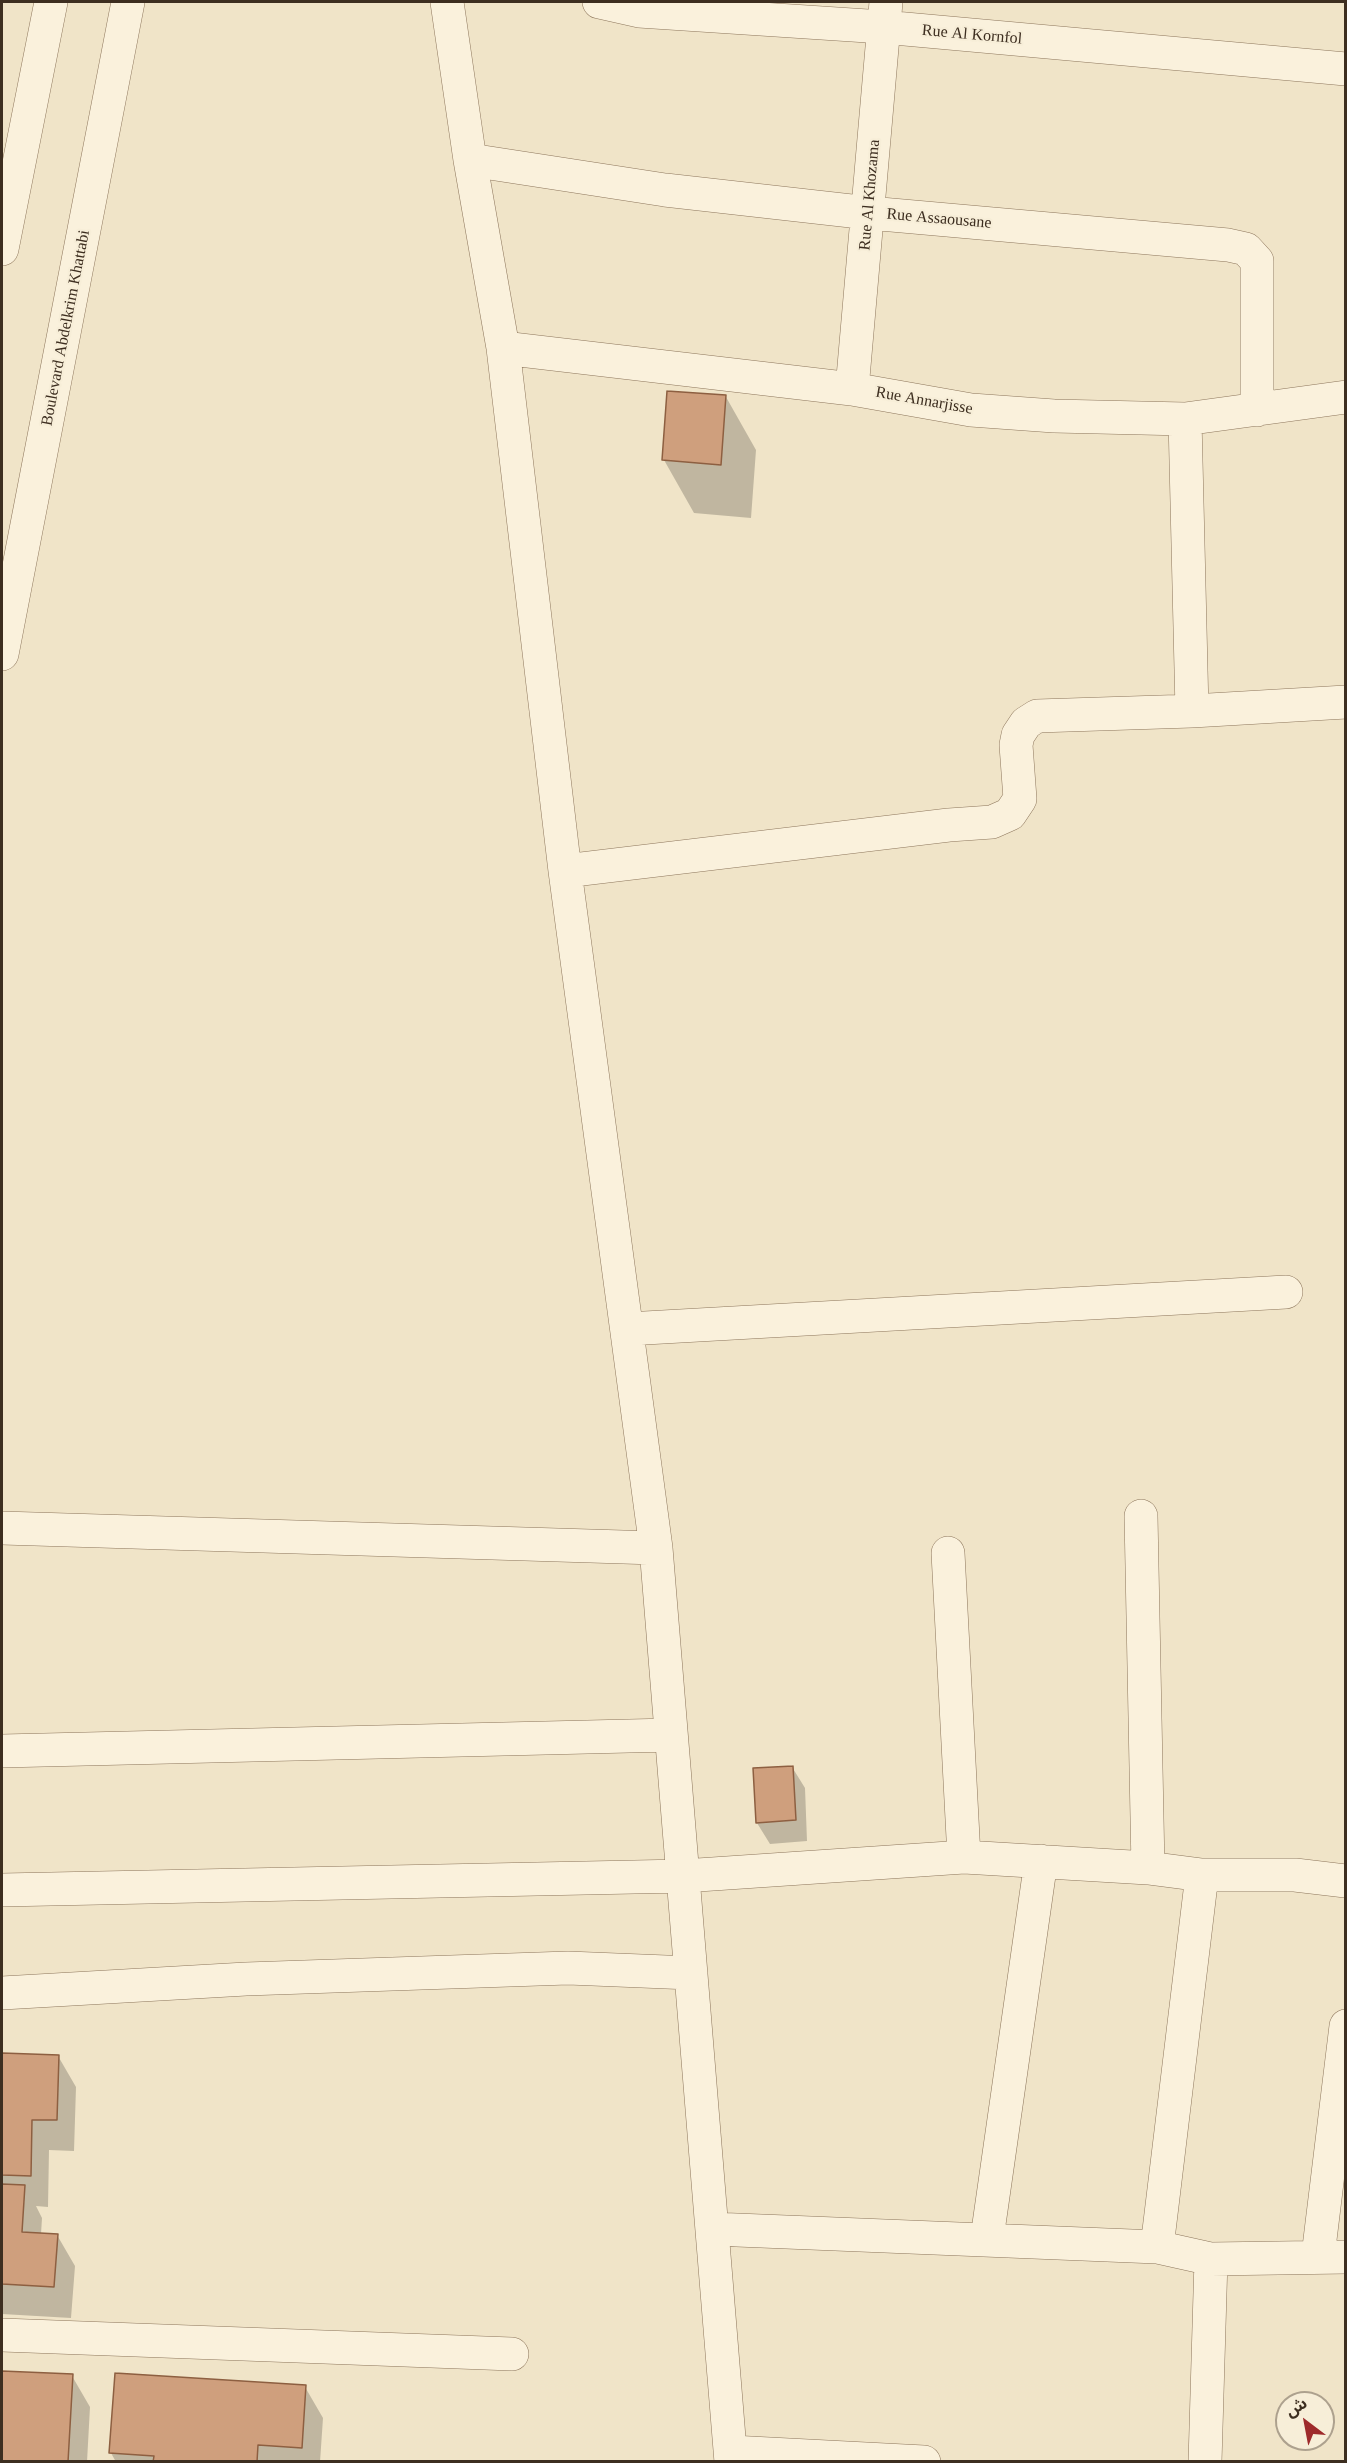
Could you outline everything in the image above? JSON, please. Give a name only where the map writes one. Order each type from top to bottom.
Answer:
[{"type":"street","points":[[2,249],[51,2]]},
{"type":"street","name":"Boulevard Abdelkrim Khattabi","points":[[2,654],[128,2]]},
{"type":"street","points":[[447,2],[470,160],[503,348],[565,871],[656,1548],[731,2457],[924,2462]]},
{"type":"street","name":"Rue Al Kornfol","points":[[599,2],[639,11],[884,14],[1346,69]]},
{"type":"street","name":"Rue Al Khozama","points":[[852,389],[869,213],[884,14]]},
{"type":"street","name":"Rue Assaousane","points":[[470,160],[665,190],[869,213],[1228,245],[1246,249],[1257,261],[1257,410]]},
{"type":"street","name":"Rue Annarjisse","points":[[503,348],[852,389],[971,410],[1054,416],[1185,419],[1346,397]]},
{"type":"street","points":[[1185,419],[1192,711]]},
{"type":"street","points":[[565,871],[949,825],[992,822],[1010,814],[1020,800],[1018,735],[1026,723],[1037,716],[1192,711],[1346,702]]},
{"type":"street","points":[[627,1329],[1286,1292]]},
{"type":"street","points":[[1141,1516],[1148,1868]]},
{"type":"street","points":[[2,1528],[656,1548]]},
{"type":"street","points":[[948,1553],[964,1857]]},
{"type":"street","points":[[2,1751],[671,1735]]},
{"type":"street","points":[[2,1890],[683,1876],[964,1857],[1148,1868],[1202,1875],[1295,1875],[1346,1881]]},
{"type":"street","points":[[987,2238],[1041,1861]]},
{"type":"street","points":[[1157,2247],[1202,1875]]},
{"type":"street","points":[[2,1993],[246,1979],[568,1968],[691,1972]]},
{"type":"street","points":[[712,2229],[987,2238],[1157,2247],[1212,2259],[1332,2256],[1346,2026]]},
{"type":"street","points":[[1205,2462],[1212,2259]]},
{"type":"street","points":[[2,2335],[512,2354]]},
{"type":"building","points":[[667,391],[726,395],[721,465],[662,460]]},
{"type":"building","points":[[793,1766],[796,1820],[756,1823],[753,1768]]},
{"type":"building","points":[[2,2053],[59,2055],[57,2120],[32,2120],[31,2176],[2,2175]]},
{"type":"building","points":[[2,2184],[25,2185],[22,2232],[58,2234],[54,2287],[2,2284]]},
{"type":"building","points":[[2,2371],[73,2374],[68,2462],[2,2462]]},
{"type":"building","points":[[115,2373],[306,2385],[302,2448],[258,2445],[257,2462],[153,2462],[154,2456],[109,2453]]}]
